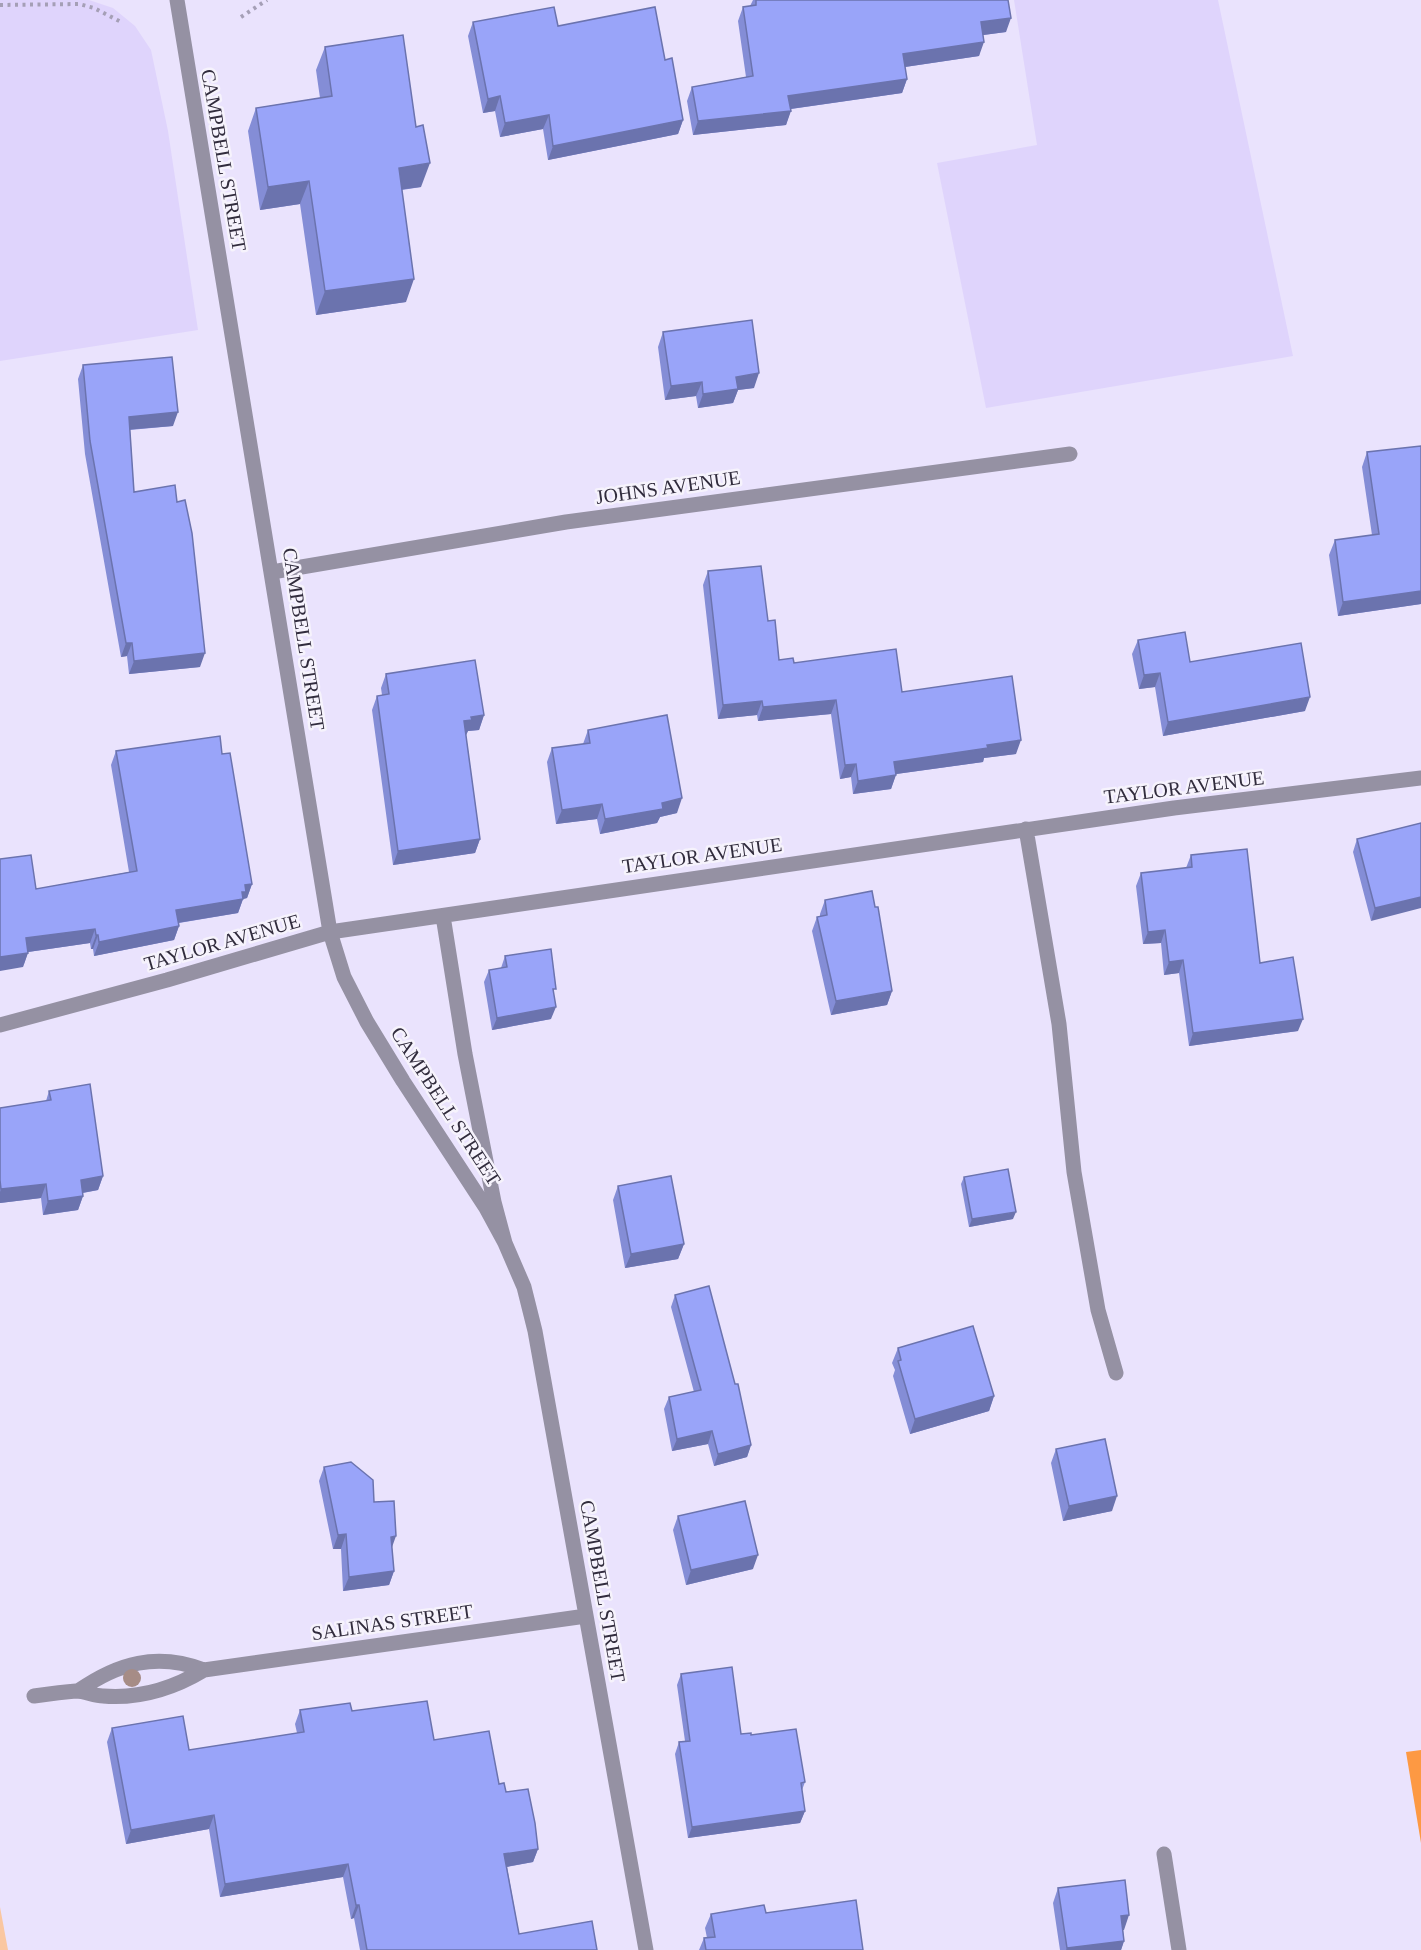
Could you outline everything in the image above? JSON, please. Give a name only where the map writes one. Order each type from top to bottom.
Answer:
[{"type":"street","name":"CAMPBELL STREET","points":[[177,0],[330,932],[344,977],[368,1022],[403,1081],[486,1208],[505,1243],[524,1287],[535,1331],[646,1950]]},
{"type":"street","name":"JOHNS AVENUE","points":[[272,572],[566,522],[1070,454]]},
{"type":"street","name":"TAYLOR AVENUE","points":[[0,1025],[146,986],[330,932],[1174,808],[1421,778]]},
{"type":"street","points":[[1026,829],[1059,1024],[1074,1172],[1098,1310],[1116,1373]]},
{"type":"street","name":"CAMPBELL STREET","points":[[443,916],[465,1054],[490,1184],[505,1243]]},
{"type":"street","name":"SALINAS STREET","points":[[34,1696],[78,1691],[102,1696],[132,1695],[161,1690],[187,1680],[204,1670],[586,1616]]},
{"type":"street","name":"SALINAS STREET","points":[[78,1691],[96,1678],[124,1666],[153,1660],[186,1663],[204,1670]]},
{"type":"street","points":[[1164,1854],[1179,1950]]},
{"type":"path","points":[[241,17],[267,0]]},
{"type":"path","points":[[0,5],[79,4],[94,8],[123,23]]},
{"type":"shaded area","points":[[0,0],[89,0],[113,8],[135,26],[151,50],[168,131],[198,330],[0,361]]},
{"type":"shaded area","points":[[1014,0],[1218,0],[1293,356],[986,408],[937,163],[1037,145]]},
{"type":"shaded area","points":[[1421,1750],[1421,1843],[1406,1752]]},
{"type":"shaded area","points":[[0,1907],[8,1950],[0,1950]]},
{"type":"building","points":[[756,0],[1008,0],[1011,18],[981,22],[984,42],[903,54],[907,79],[788,96],[791,111],[698,121],[692,87],[753,76],[743,7],[756,5]]},
{"type":"building","points":[[554,7],[558,26],[655,7],[665,60],[672,58],[683,120],[553,146],[549,115],[505,123],[500,96],[488,99],[473,22]]},
{"type":"building","points":[[403,35],[416,127],[423,125],[430,163],[399,168],[414,279],[325,291],[309,181],[268,187],[256,108],[332,96],[325,47]]},
{"type":"building","points":[[752,320],[759,373],[736,377],[738,389],[703,394],[702,382],[671,386],[663,332]]},
{"type":"building","points":[[172,357],[178,412],[129,417],[134,492],[175,485],[177,502],[185,500],[192,533],[205,653],[134,661],[132,643],[126,643],[90,441],[83,365]]},
{"type":"building","points":[[1421,446],[1421,591],[1343,602],[1335,540],[1379,534],[1367,452]]},
{"type":"building","points":[[761,566],[768,621],[775,620],[779,660],[793,658],[794,663],[896,649],[902,692],[1012,676],[1021,740],[987,745],[988,748],[894,762],[896,775],[858,781],[856,764],[845,765],[836,700],[763,707],[762,701],[723,705],[708,571]]},
{"type":"building","points":[[1185,632],[1190,662],[1301,643],[1310,697],[1168,722],[1160,673],[1144,675],[1138,640]]},
{"type":"building","points":[[475,660],[484,715],[471,717],[472,720],[464,721],[480,839],[398,851],[377,696],[389,694],[386,674]]},
{"type":"building","points":[[667,715],[682,798],[662,803],[663,809],[605,819],[602,804],[562,810],[552,748],[590,743],[588,730]]},
{"type":"building","points":[[220,736],[222,754],[230,753],[252,884],[245,885],[246,892],[242,892],[243,899],[176,910],[179,926],[99,942],[95,929],[26,938],[28,953],[0,957],[0,859],[31,855],[36,889],[137,871],[116,751]]},
{"type":"building","points":[[1421,823],[1421,897],[1375,908],[1357,839]]},
{"type":"building","points":[[1247,849],[1260,963],[1293,957],[1303,1019],[1193,1033],[1183,960],[1169,962],[1165,930],[1148,932],[1141,873],[1192,867],[1191,855]]},
{"type":"building","points":[[872,891],[875,907],[878,907],[892,991],[836,1001],[817,917],[827,915],[825,900]]},
{"type":"building","points":[[551,949],[556,1007],[497,1018],[489,970],[507,967],[505,956]]},
{"type":"building","points":[[90,1084],[103,1176],[81,1180],[83,1196],[48,1201],[46,1184],[1,1189],[0,1108],[51,1100],[49,1091]]},
{"type":"building","points":[[1008,1169],[1016,1212],[972,1219],[964,1177]]},
{"type":"building","points":[[671,1176],[684,1244],[631,1254],[618,1186]]},
{"type":"building","points":[[709,1286],[735,1384],[738,1384],[751,1445],[718,1454],[712,1431],[677,1439],[669,1397],[701,1390],[675,1295]]},
{"type":"building","points":[[973,1326],[994,1396],[915,1419],[898,1361],[901,1360],[898,1348]]},
{"type":"building","points":[[1105,1439],[1117,1496],[1069,1506],[1056,1449]]},
{"type":"building","points":[[351,1462],[373,1480],[374,1502],[394,1501],[396,1536],[391,1537],[394,1571],[349,1577],[346,1534],[338,1535],[324,1467]]},
{"type":"building","points":[[745,1501],[758,1555],[691,1570],[678,1516]]},
{"type":"building","points":[[732,1667],[741,1734],[751,1733],[751,1735],[796,1729],[805,1782],[801,1783],[805,1811],[692,1827],[679,1742],[690,1741],[681,1674]]},
{"type":"building","points":[[427,1701],[434,1740],[489,1731],[499,1784],[504,1783],[506,1792],[528,1789],[538,1849],[504,1854],[519,1934],[592,1921],[597,1950],[367,1950],[359,1905],[356,1905],[348,1864],[225,1884],[214,1815],[131,1830],[112,1728],[183,1716],[189,1750],[304,1732],[300,1710],[350,1703],[352,1711]]},
{"type":"building","points":[[1125,1880],[1129,1915],[1121,1916],[1124,1941],[1067,1948],[1058,1888]]},
{"type":"building","points":[[856,1900],[863,1950],[706,1950],[704,1938],[715,1937],[711,1914],[764,1905],[766,1913]]}]
